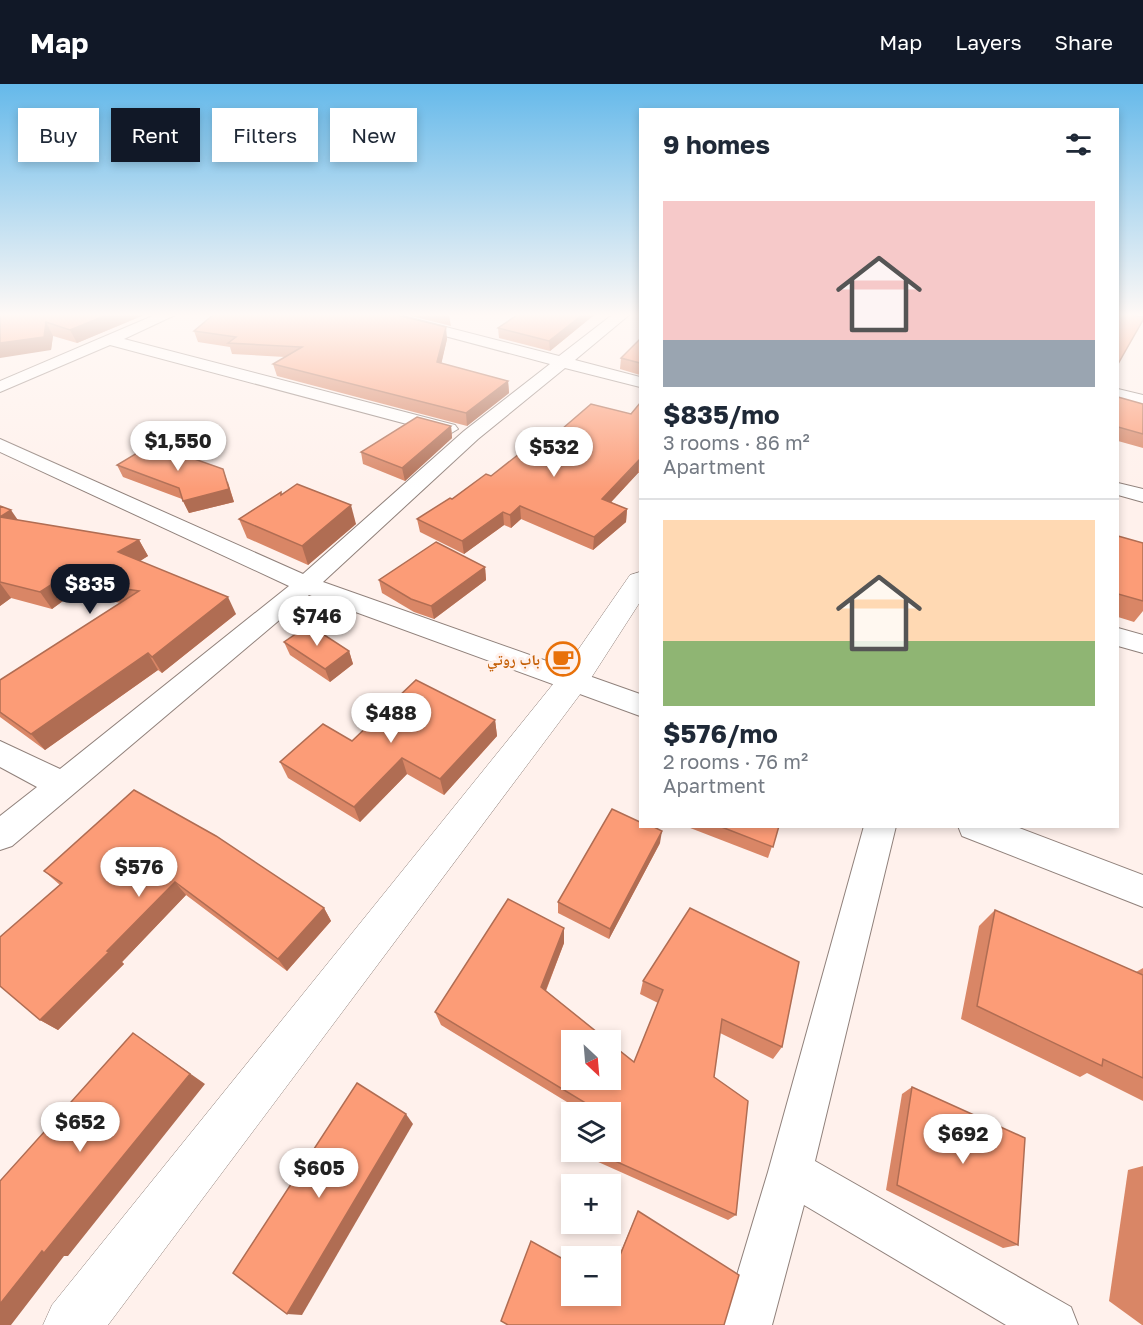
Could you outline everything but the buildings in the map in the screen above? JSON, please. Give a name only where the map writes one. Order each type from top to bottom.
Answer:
[{"type":"street","points":[[0,387],[32,373]]},
{"type":"street","points":[[234,373],[471,435]]},
{"type":"street","points":[[0,836],[306,585],[471,435],[549,373]]},
{"type":"street","points":[[607,373],[639,382]]},
{"type":"street","points":[[1119,394],[1143,400]]},
{"type":"street","points":[[0,445],[306,585],[639,705]]},
{"type":"street","points":[[1119,489],[1143,496]]},
{"type":"street","points":[[72,1325],[573,681],[639,582]]},
{"type":"street","points":[[1119,637],[1143,645]]},
{"type":"street","points":[[0,753],[62,785]]},
{"type":"street","points":[[747,1325],[790,1172],[879,828]]},
{"type":"street","points":[[979,828],[1143,891]]},
{"type":"street","points":[[790,1172],[1053,1325]]},
{"type":"place","name":"باب روتي","points":[[563,659]]}]
